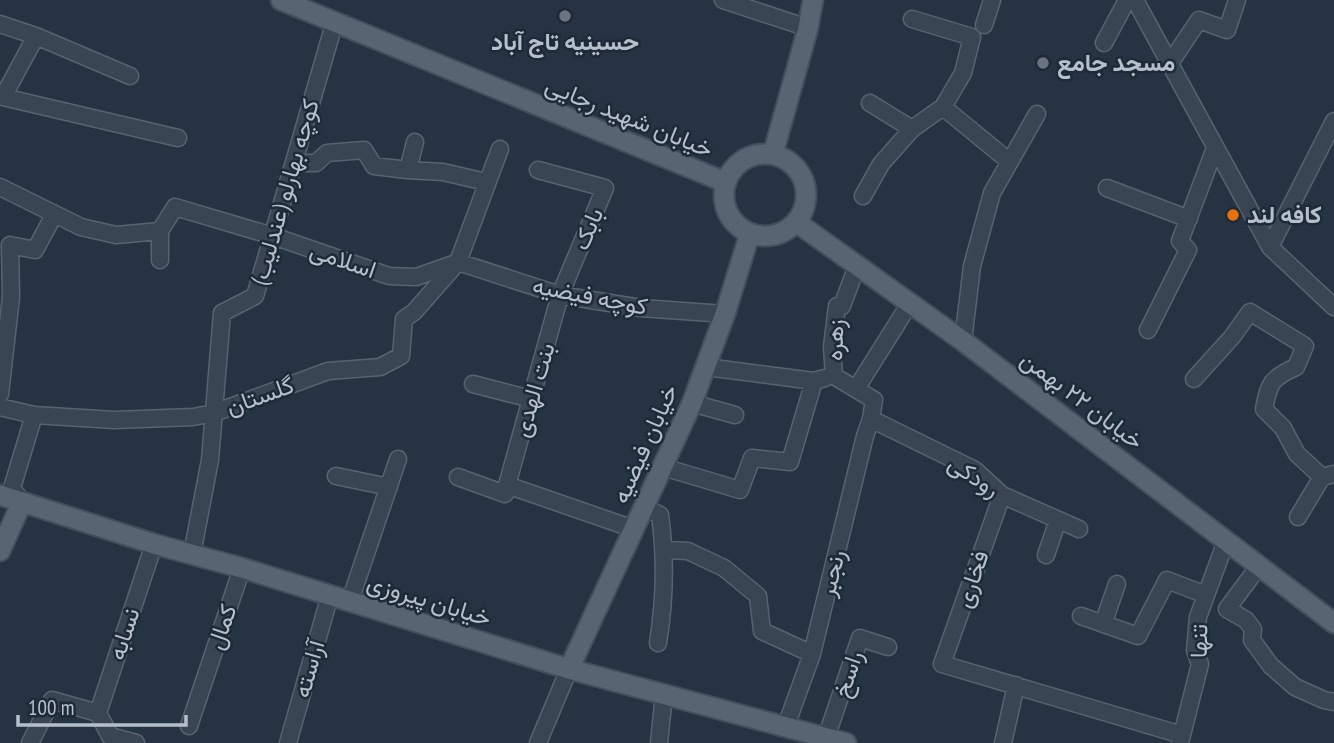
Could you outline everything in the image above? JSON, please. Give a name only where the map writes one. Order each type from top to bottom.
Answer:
[{"type":"main road","name":"خیابان شهید رجایی","points":[[281,0],[304,4],[335,21],[726,182]]},
{"type":"main road","points":[[773,154],[808,28],[813,0]]},
{"type":"main road","points":[[754,154],[773,154],[794,165],[802,175],[806,187],[803,212],[796,222],[780,234],[770,236],[750,233],[731,218],[724,195],[726,182],[733,168],[747,158],[754,154]]},
{"type":"main road","name":"خیابان ۲۲ بهمن","points":[[796,222],[963,341],[1334,623]]},
{"type":"main road","name":"خیابان فیضیه","points":[[569,669],[692,403],[725,314],[750,233]]},
{"type":"main road","name":"خیابان پیروزی","points":[[0,495],[569,669],[846,743]]},
{"type":"main road","points":[[0,551],[22,502]]},
{"type":"street","points":[[723,0],[808,28]]},
{"type":"street","points":[[985,25],[992,0]]},
{"type":"street","points":[[1104,43],[1127,0]]},
{"type":"street","points":[[1135,0],[1270,247],[1334,307]]},
{"type":"street","points":[[1170,63],[1199,20],[1227,30],[1237,0]]},
{"type":"street","points":[[863,196],[881,164],[912,129],[943,107],[963,73],[972,37],[912,19]]},
{"type":"street","name":"کوچه بهارلو (عندلیب)","points":[[192,554],[210,460],[222,313],[255,296],[335,21]]},
{"type":"street","points":[[0,24],[36,36],[130,76]]},
{"type":"street","points":[[36,36],[3,97],[178,138]]},
{"type":"street","points":[[870,103],[912,129]]},
{"type":"street","points":[[943,107],[1010,162]]},
{"type":"street","points":[[963,341],[972,267],[992,193],[1037,114]]},
{"type":"street","points":[[1270,247],[1328,149],[1334,121]]},
{"type":"street","points":[[408,170],[415,142]]},
{"type":"street","points":[[1148,330],[1188,250],[1180,241],[1215,148]]},
{"type":"street","points":[[458,262],[500,149]]},
{"type":"street","points":[[294,163],[316,163],[327,153],[364,150],[374,166],[443,172],[486,182]]},
{"type":"street","name":"بابک","points":[[538,170],[605,188],[560,295]]},
{"type":"street","points":[[0,187],[81,227],[116,235],[160,231],[160,260]]},
{"type":"street","points":[[1107,188],[1189,219]]},
{"type":"street","name":"اسلامی","points":[[160,231],[175,207],[273,236],[388,276],[416,277],[458,262]]},
{"type":"street","points":[[0,394],[10,245],[34,250],[54,215]]},
{"type":"street","name":"کوچه فیضیه","points":[[458,262],[560,295],[641,308],[725,314]]},
{"type":"street","name":"گلستان","points":[[0,407],[34,415],[114,420],[193,417],[214,413],[328,371],[380,367],[401,356],[404,319],[414,312],[458,262]]},
{"type":"street","name":"زهره","points":[[706,367],[814,381],[834,376],[832,348],[837,306],[842,306],[856,265]]},
{"type":"street","name":"بنت الهدی","points":[[507,485],[560,295]]},
{"type":"street","points":[[856,389],[909,303]]},
{"type":"street","points":[[1194,379],[1232,337],[1250,312],[1305,346],[1296,367],[1277,375],[1269,386],[1264,409],[1283,428],[1297,454],[1328,476],[1298,517]]},
{"type":"street","points":[[834,376],[874,400],[871,419]]},
{"type":"street","points":[[663,467],[740,490],[752,458],[790,462],[814,381]]},
{"type":"street","points":[[473,384],[531,399]]},
{"type":"street","points":[[692,403],[735,415]]},
{"type":"street","points":[[22,502],[12,488],[34,415]]},
{"type":"street","name":"رودکی","points":[[871,419],[975,470],[1002,495],[1079,529]]},
{"type":"street","name":"رنجبر","points":[[786,726],[812,654],[871,419]]},
{"type":"street","points":[[350,601],[398,458]]},
{"type":"street","points":[[336,476],[389,487]]},
{"type":"street","points":[[458,477],[505,494],[507,485],[634,529]]},
{"type":"street","name":"فخاری","points":[[1002,495],[942,664],[1016,685]]},
{"type":"street","points":[[644,508],[660,515],[665,550],[664,601],[658,643]]},
{"type":"street","points":[[1046,555],[1058,520]]},
{"type":"street","name":"تنها","points":[[1181,739],[1200,664],[1195,650],[1198,618],[1226,541]]},
{"type":"street","name":"نسابه","points":[[98,713],[154,544]]},
{"type":"street","points":[[665,550],[688,551],[724,568],[758,596],[762,631],[812,654]]},
{"type":"street","points":[[1227,609],[1259,566]]},
{"type":"street","name":"کمال","points":[[189,726],[242,568]]},
{"type":"street","points":[[1080,616],[1138,636],[1167,580],[1246,620],[1253,629],[1252,640],[1271,666],[1295,687],[1334,702]]},
{"type":"street","points":[[1103,624],[1117,584]]},
{"type":"street","name":"آراسته","points":[[288,743],[330,595]]},
{"type":"street","name":"راسخ","points":[[826,738],[860,638],[888,647]]},
{"type":"street","points":[[538,743],[569,669]]},
{"type":"street","points":[[1003,743],[1016,685],[1181,739]]},
{"type":"street","points":[[659,743],[664,694]]},
{"type":"street","points":[[30,743],[52,700],[98,713],[110,736],[136,743]]},
{"type":"place","name":"حسینیه تاج آباد","points":[[565,16]]},
{"type":"place","name":"مسجد جامع","points":[[1043,63]]},
{"type":"place","name":"كافه لند","points":[[1233,215]]}]
